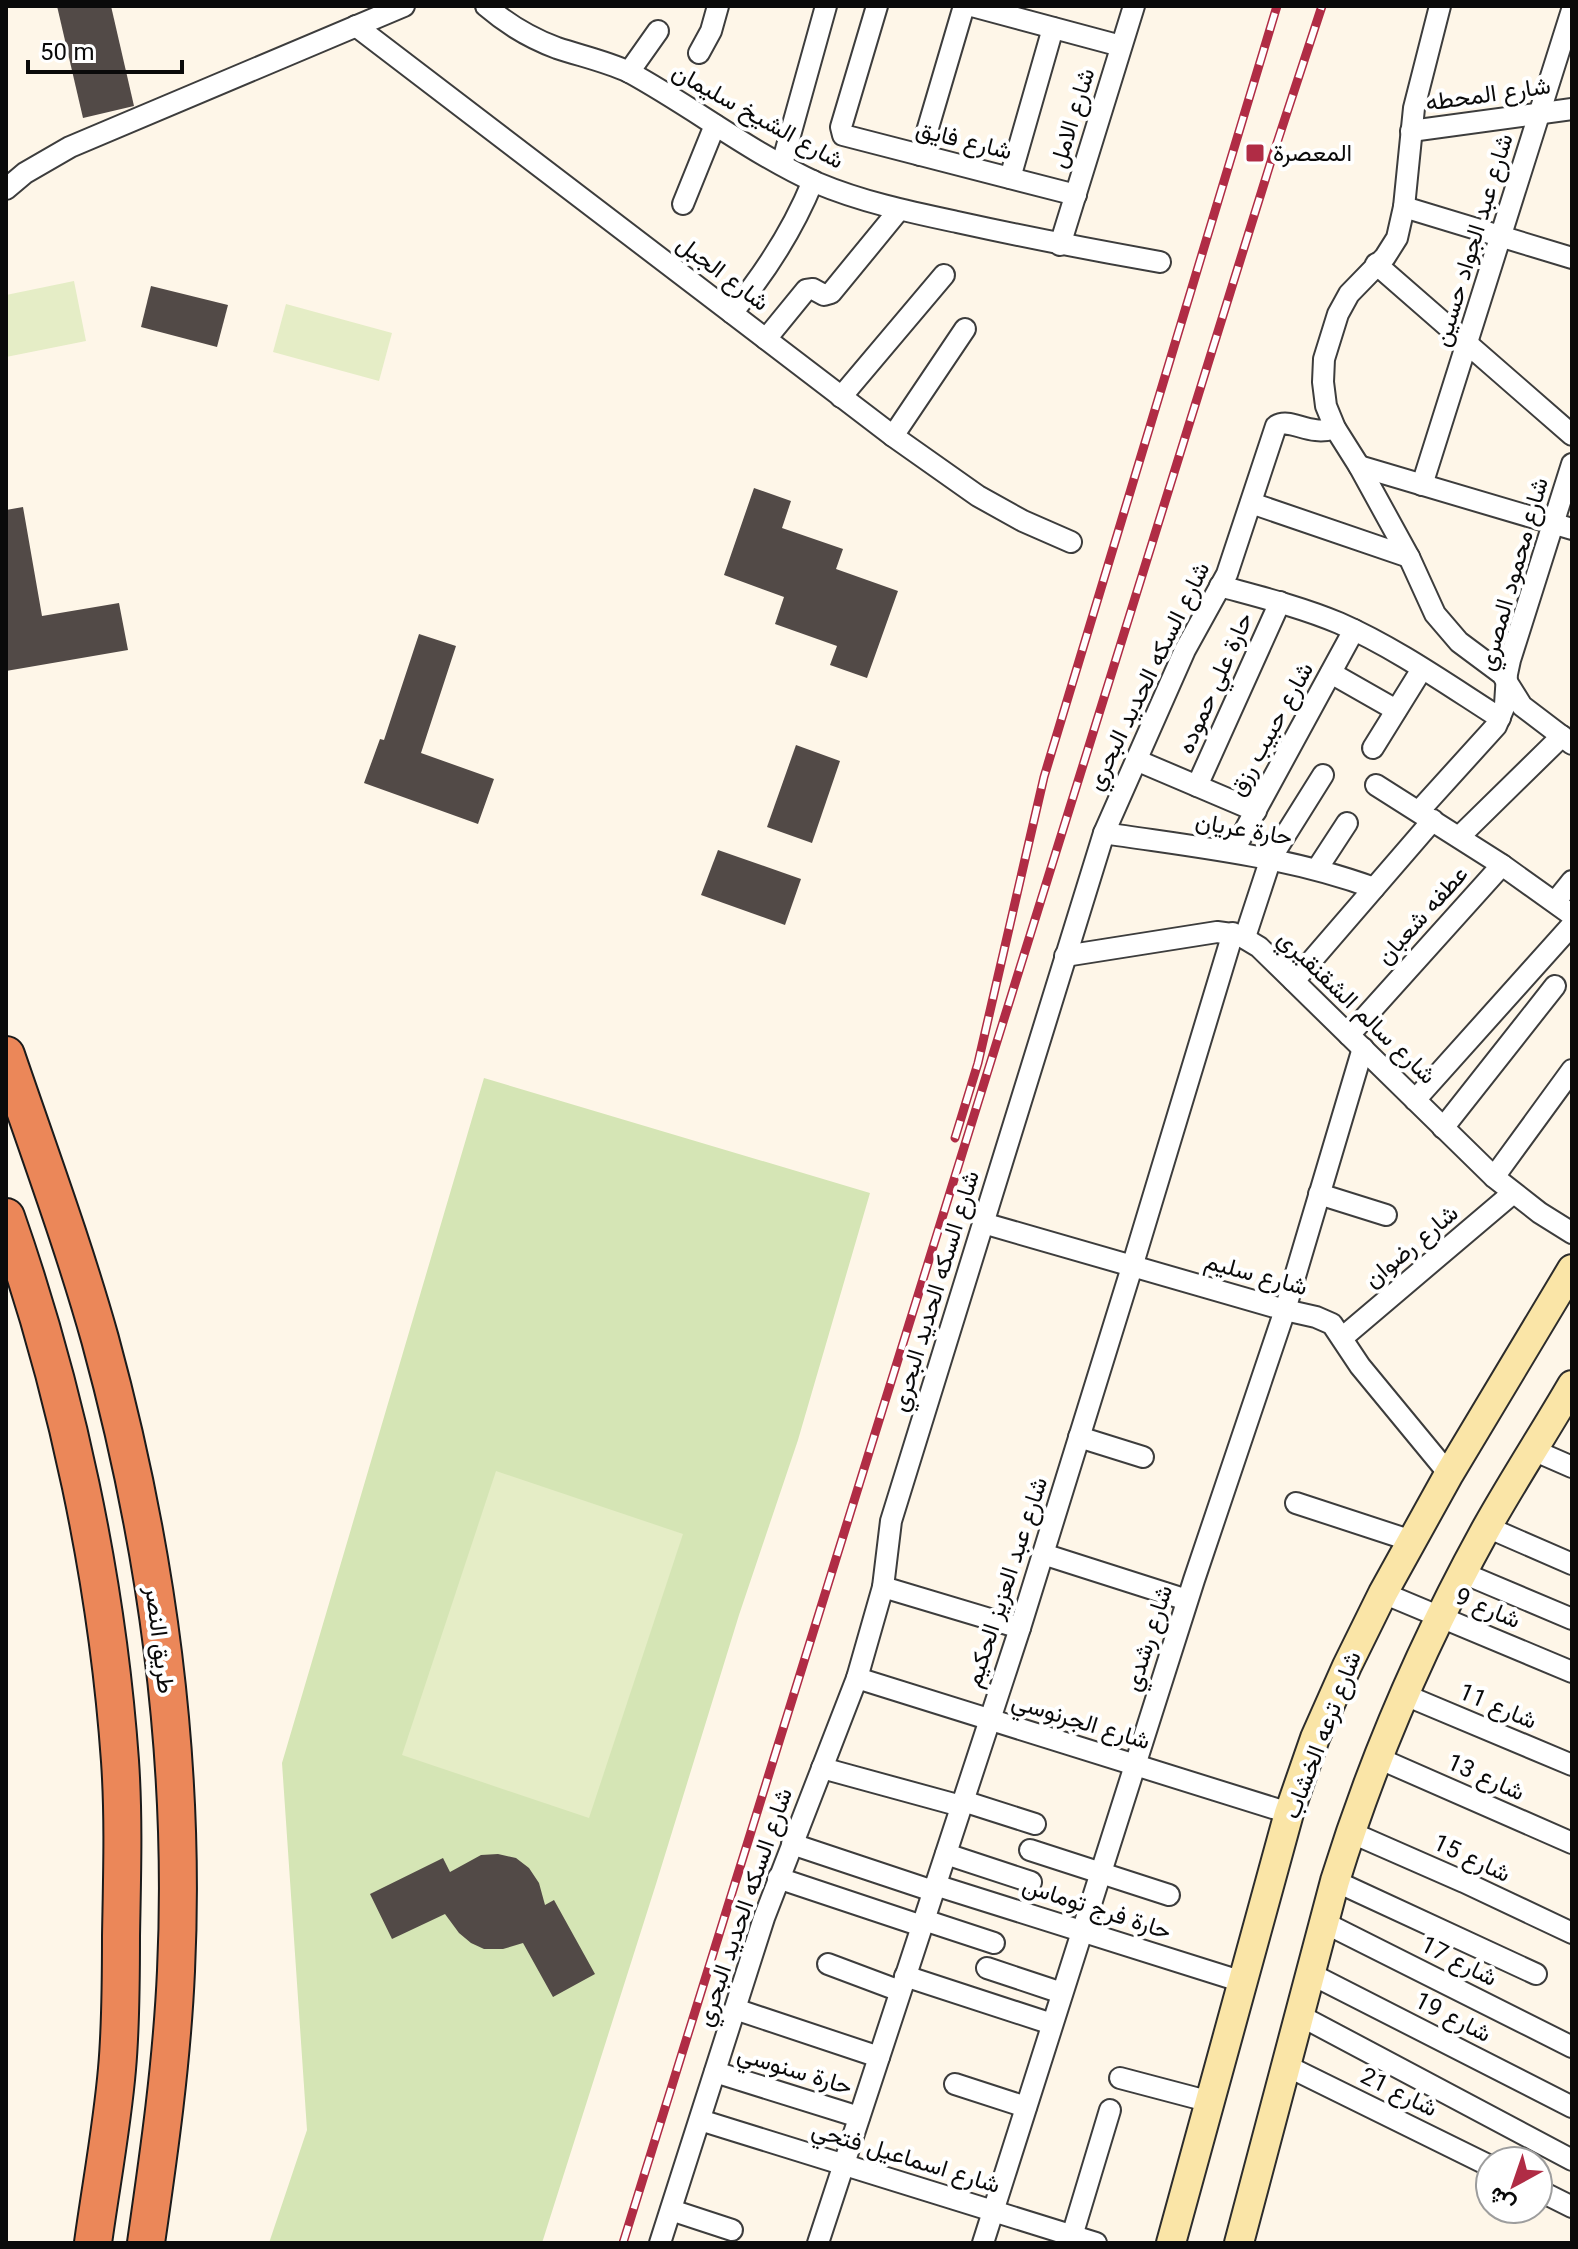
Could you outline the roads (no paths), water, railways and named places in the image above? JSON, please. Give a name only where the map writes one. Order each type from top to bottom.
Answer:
[{"type":"highway","name":"طريق النصر","points":[[6,1055],[68,1233],[99,1337],[126,1443],[163,1656],[178,1867],[176,1970],[169,2072],[146,2243]]},
{"type":"highway","points":[[6,1217],[60,1397],[80,1487],[97,1578],[120,1761],[122,1871],[117,2069],[93,2243]]},
{"type":"street","points":[[6,189],[25,173],[70,147],[404,6]]},
{"type":"street","name":"شارع الشيخ سليمان","points":[[486,6],[518,31],[629,72],[782,164],[813,181],[864,201],[1060,245],[1160,262]]},
{"type":"street","points":[[699,53],[711,31],[718,6]]},
{"type":"street","points":[[782,164],[826,6]]},
{"type":"street","name":"شارع فايق","points":[[877,6],[841,131],[847,136],[1076,195]]},
{"type":"street","points":[[920,155],[964,6]]},
{"type":"street","points":[[972,6],[1121,46]]},
{"type":"street","name":"شارع الامل","points":[[1060,245],[1134,6]]},
{"type":"street","points":[[1440,6],[1419,86],[1411,131],[1404,207],[1397,238],[1385,257],[1349,294],[1338,314],[1324,359],[1323,382],[1326,406],[1335,428],[1409,557],[1426,597],[1447,628],[1474,654],[1497,670],[1522,706],[1567,740],[1459,837]]},
{"type":"street","name":"شارع عبد الجواد حسين","points":[[1422,485],[1572,10]]},
{"type":"street","name":"شارع الجبل","points":[[356,26],[893,436],[978,496],[1023,521],[1071,542]]},
{"type":"street","points":[[1010,178],[1053,28]]},
{"type":"street","points":[[629,72],[658,31]]},
{"type":"street","name":"شارع المحطه","points":[[1411,131],[1572,109]]},
{"type":"street","points":[[683,204],[715,125]]},
{"type":"street","points":[[732,313],[780,248],[813,181]]},
{"type":"street","points":[[1404,207],[1572,258]]},
{"type":"street","points":[[766,339],[806,290],[813,289],[824,295],[831,293],[899,210]]},
{"type":"street","points":[[1376,264],[1572,435]]},
{"type":"street","points":[[841,397],[944,275]]},
{"type":"street","points":[[893,436],[965,329]]},
{"type":"street","name":"شارع السكه الحديد البحري","points":[[660,2243],[764,1918],[857,1678],[883,1587],[891,1521],[1104,833],[1185,650],[1233,559],[1275,428],[1286,422],[1318,432],[1335,428]]},
{"type":"street","name":"شارع محمود المصري","points":[[1294,981],[1374,888],[1500,718],[1505,705],[1510,660],[1563,526],[1572,464]]},
{"type":"street","points":[[1359,466],[1563,526]]},
{"type":"street","points":[[1251,503],[1409,557]]},
{"type":"street","points":[[1220,586],[1280,602],[1354,630],[1500,718]]},
{"type":"street","name":"حارة علي حموده","points":[[1197,786],[1280,602]]},
{"type":"street","name":"شارع حبيب رزق","points":[[1233,852],[1354,630]]},
{"type":"street","points":[[1373,748],[1422,669]]},
{"type":"street","points":[[1331,673],[1396,710]]},
{"type":"street","points":[[1136,760],[1256,811]]},
{"type":"street","name":"شارع عبد العزيز الحكيم","points":[[818,2243],[1020,1628],[1239,935],[1271,858],[1323,775]]},
{"type":"street","points":[[1376,785],[1502,865],[1572,915]]},
{"type":"street","points":[[1317,869],[1347,823]]},
{"type":"street","name":"حارة عريان","points":[[1104,833],[1271,858],[1374,888]]},
{"type":"street","name":"عطفه شعبان","points":[[1356,1042],[1502,865]]},
{"type":"street","points":[[1555,902],[1572,881]]},
{"type":"street","points":[[1415,1100],[1572,925]]},
{"type":"street","points":[[1065,956],[1217,932],[1239,935]]},
{"type":"street","name":"شارع سالم الشقنقيري","points":[[1239,935],[1259,947],[1494,1177],[1572,1233]]},
{"type":"street","points":[[1443,1128],[1555,986]]},
{"type":"street","name":"شارع رشدي","points":[[983,2243],[1187,1600],[1285,1310],[1319,1194],[1356,1042]]},
{"type":"street","points":[[1494,1177],[1572,1070]]},
{"type":"street","name":"شارع رضوان","points":[[1342,1338],[1513,1193]]},
{"type":"street","points":[[1319,1194],[1386,1215]]},
{"type":"street","name":"شارع سليم","points":[[983,1223],[1324,1319],[1332,1324],[1360,1366],[1449,1474]]},
{"type":"street","name":"شارع ترعه الخشاب","points":[[1171,2243],[1289,1813],[1315,1738],[1383,1593],[1449,1474],[1572,1269]]},
{"type":"street","points":[[1239,2243],[1323,1922],[1350,1832],[1378,1758],[1463,1573],[1572,1385]]},
{"type":"street","points":[[1079,1437],[1143,1457]]},
{"type":"street","points":[[1533,1450],[1572,1467]]},
{"type":"street","points":[[1296,1503],[1412,1541]]},
{"type":"street","points":[[1487,1527],[1572,1564]]},
{"type":"street","points":[[1043,1554],[1187,1600]]},
{"type":"street","points":[[1463,1573],[1572,1619]]},
{"type":"street","points":[[883,1587],[1020,1628]]},
{"type":"street","name":"شارع 9","points":[[1383,1593],[1572,1672]]},
{"type":"street","name":"شارع الجرنوسي","points":[[857,1678],[1289,1813]]},
{"type":"street","name":"شارع 11","points":[[1405,1695],[1572,1765]]},
{"type":"street","name":"شارع 13","points":[[1378,1758],[1572,1843]]},
{"type":"street","points":[[822,1768],[1035,1824]]},
{"type":"street","name":"شارع 15","points":[[1350,1832],[1572,1933]]},
{"type":"street","name":"حارة فرج توماس","points":[[792,1844],[1082,1930],[1243,1982]]},
{"type":"street","points":[[1030,1850],[1169,1895]]},
{"type":"street","points":[[946,1854],[1031,1882]]},
{"type":"street","points":[[778,1878],[994,1943]]},
{"type":"street","points":[[1335,1881],[1536,1974]]},
{"type":"street","name":"شارع 17","points":[[1323,1922],[1572,2047]]},
{"type":"street","points":[[828,1964],[1052,2024]]},
{"type":"street","points":[[987,1968],[1062,1993]]},
{"type":"street","name":"شارع 19","points":[[1311,1974],[1572,2107]]},
{"type":"street","points":[[735,2009],[879,2057]]},
{"type":"street","points":[[1299,2015],[1572,2160]]},
{"type":"street","name":"شارع 21","points":[[1285,2065],[1474,2158]]},
{"type":"street","name":"حارة سنوسي","points":[[715,2072],[859,2117]]},
{"type":"street","points":[[1120,2078],[1211,2102]]},
{"type":"street","points":[[955,2084],[1026,2107]]},
{"type":"street","points":[[1072,2236],[1110,2110]]},
{"type":"street","name":"شارع اسماعيل فتحي","points":[[700,2120],[1096,2243]]},
{"type":"street","points":[[1554,2198],[1572,2207]]},
{"type":"street","points":[[671,2210],[732,2230]]},
{"type":"railway","points":[[955,1138],[978,1063],[1044,777],[1277,6]]},
{"type":"railway","points":[[623,2243],[1322,6]]},
{"type":"place","name":"المعصرة","points":[[1255,153]]}]
